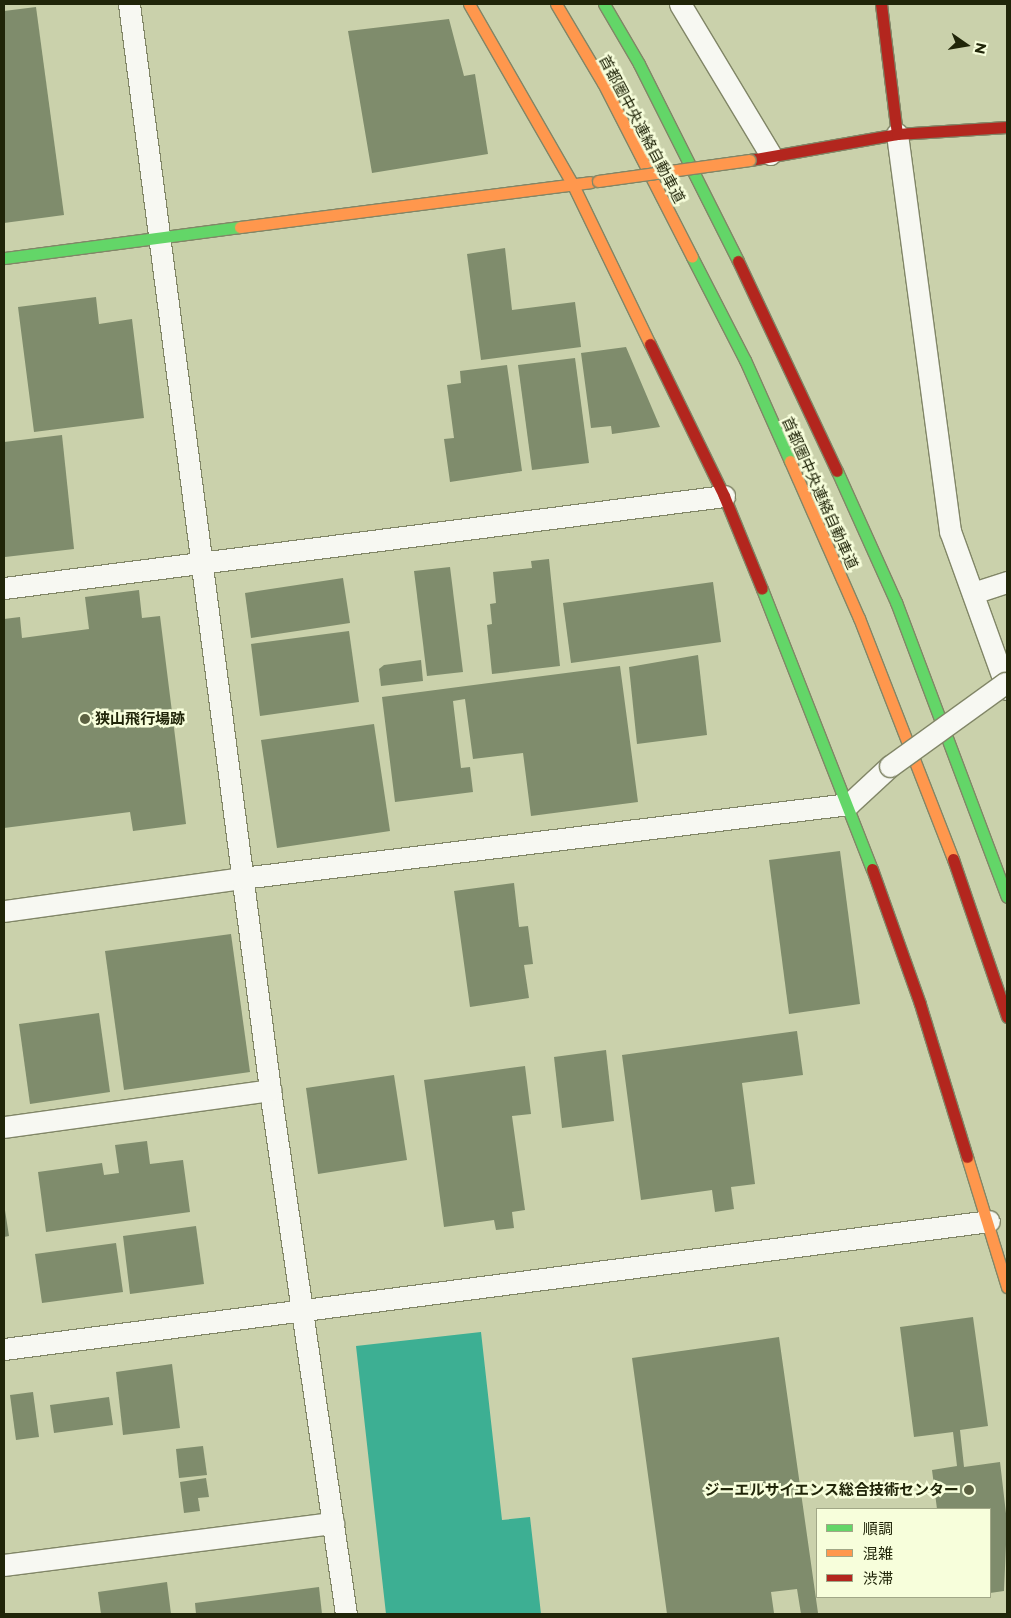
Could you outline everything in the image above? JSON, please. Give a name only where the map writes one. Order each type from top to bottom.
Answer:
[{"type":"main road","points":[[469,4],[573,185],[724,496],[849,804],[920,1004],[989,1222],[1007,1287]]},
{"type":"main road","name":"首都圏中央連絡自動車道","points":[[556,4],[603,83],[745,360],[859,618],[967,895],[1007,1017]]},
{"type":"main road","name":"首都圏中央連絡自動車道","points":[[604,4],[639,64],[780,344],[896,602],[1007,897]]},
{"type":"main road","points":[[881,4],[897,134]]},
{"type":"main road","points":[[4,258],[161,235],[573,185],[897,134],[1007,127]]},
{"type":"street","points":[[129,4],[161,235],[270,1090],[346,1614]]},
{"type":"street","points":[[680,4],[760,157]]},
{"type":"street","points":[[4,911],[242,878],[849,804],[890,766],[1006,686],[950,531],[897,134]]},
{"type":"street","points":[[4,588],[203,561],[724,496]]},
{"type":"street","points":[[973,593],[1007,582]]},
{"type":"street","points":[[4,1127],[270,1090]]},
{"type":"street","points":[[4,1348],[303,1308],[989,1222]]},
{"type":"street","points":[[4,1566],[333,1523]]},
{"type":"water","points":[[481,1332],[502,1520],[530,1517],[541,1614],[386,1614],[356,1346]]},
{"type":"building","points":[[36,7],[64,215],[4,223],[4,11]]},
{"type":"building","points":[[449,19],[464,76],[475,74],[488,154],[372,173],[348,31]]},
{"type":"building","points":[[505,248],[512,310],[575,302],[581,347],[481,360],[467,254]]},
{"type":"building","points":[[96,297],[99,324],[132,319],[144,418],[34,432],[18,307]]},
{"type":"building","points":[[626,347],[660,427],[612,434],[611,426],[591,428],[581,353]]},
{"type":"building","points":[[575,358],[589,463],[532,470],[518,365]]},
{"type":"building","points":[[507,365],[522,471],[450,482],[444,439],[454,438],[447,385],[461,383],[460,371]]},
{"type":"building","points":[[62,435],[74,549],[5,557],[4,442]]},
{"type":"building","points":[[549,559],[560,666],[492,674],[487,625],[492,624],[490,604],[496,603],[493,572],[532,568],[531,561]]},
{"type":"building","points":[[450,567],[463,672],[427,676],[414,571]]},
{"type":"building","points":[[343,578],[350,623],[251,638],[245,593]]},
{"type":"building","points":[[713,582],[721,642],[571,663],[563,603]]},
{"type":"building","points":[[139,590],[142,618],[160,616],[186,824],[133,831],[130,812],[4,828],[4,619],[20,617],[22,638],[89,629],[85,597]]},
{"type":"building","points":[[349,631],[359,702],[260,716],[251,644]]},
{"type":"building","points":[[698,655],[707,735],[637,744],[629,667]]},
{"type":"building","points":[[421,660],[423,681],[381,686],[379,669],[384,665]]},
{"type":"building","points":[[620,666],[638,802],[531,816],[523,753],[473,759],[465,699],[453,701],[461,768],[470,767],[473,792],[395,802],[382,697]]},
{"type":"building","points":[[374,724],[390,831],[277,848],[261,740]]},
{"type":"building","points":[[840,851],[860,1004],[789,1014],[769,860]]},
{"type":"building","points":[[514,883],[519,927],[528,926],[533,964],[524,965],[529,998],[470,1007],[454,891]]},
{"type":"building","points":[[231,934],[250,1072],[124,1090],[105,951]]},
{"type":"building","points":[[99,1013],[110,1092],[30,1104],[19,1024]]},
{"type":"building","points":[[797,1031],[803,1075],[742,1083],[755,1184],[731,1187],[734,1209],[715,1212],[712,1190],[641,1200],[622,1055]]},
{"type":"building","points":[[606,1050],[614,1121],[562,1128],[554,1057]]},
{"type":"building","points":[[525,1066],[531,1114],[512,1116],[525,1210],[512,1212],[514,1228],[496,1230],[494,1220],[444,1227],[424,1080]]},
{"type":"building","points":[[394,1075],[407,1160],[318,1174],[306,1088]]},
{"type":"building","points":[[147,1141],[150,1164],[183,1160],[190,1212],[46,1232],[38,1172],[102,1163],[104,1175],[119,1173],[115,1145]]},
{"type":"building","points":[[4,1204],[9,1236],[4,1237]]},
{"type":"building","points":[[196,1226],[204,1284],[130,1294],[123,1236]]},
{"type":"building","points":[[116,1243],[123,1292],[42,1303],[35,1254]]},
{"type":"building","points":[[973,1317],[988,1426],[960,1430],[964,1467],[1000,1462],[1007,1522],[1004,1591],[991,1593],[991,1508],[937,1508],[932,1470],[957,1466],[953,1432],[914,1437],[900,1327]]},
{"type":"building","points":[[779,1337],[818,1613],[801,1614],[797,1589],[771,1592],[774,1613],[667,1614],[632,1358]]},
{"type":"building","points":[[172,1364],[180,1428],[123,1435],[116,1372]]},
{"type":"building","points":[[33,1392],[39,1437],[16,1440],[10,1395]]},
{"type":"building","points":[[109,1397],[113,1425],[54,1433],[50,1405]]},
{"type":"building","points":[[203,1446],[207,1475],[179,1478],[176,1449]]},
{"type":"building","points":[[206,1478],[209,1497],[198,1498],[200,1511],[184,1513],[180,1482]]},
{"type":"building","points":[[167,1582],[171,1614],[101,1614],[98,1592]]},
{"type":"building","points":[[319,1587],[322,1614],[196,1614],[195,1603]]},
{"type":"traffic: fast","points":[[604,4],[639,64],[738,261]]},
{"type":"traffic: fast","points":[[4,258],[240,227]]},
{"type":"traffic: fast","points":[[692,257],[745,360],[790,461]]},
{"type":"traffic: fast","points":[[837,471],[896,602],[1007,897]]},
{"type":"traffic: fast","points":[[762,589],[872,869]]},
{"type":"traffic: slow","points":[[469,4],[573,185],[650,344]]},
{"type":"traffic: slow","points":[[556,4],[603,83],[692,257]]},
{"type":"traffic: slow","points":[[598,181],[750,160]]},
{"type":"traffic: slow","points":[[240,227],[590,182]]},
{"type":"traffic: slow","points":[[790,461],[859,618],[953,859]]},
{"type":"traffic: slow","points":[[967,1157],[1007,1287]]},
{"type":"traffic: jam","points":[[881,4],[897,134]]},
{"type":"traffic: jam","points":[[750,160],[897,134],[1007,127]]},
{"type":"traffic: jam","points":[[738,261],[837,471]]},
{"type":"traffic: jam","points":[[650,344],[724,496],[762,589]]},
{"type":"traffic: jam","points":[[953,859],[1007,1017]]},
{"type":"traffic: jam","points":[[872,869],[920,1004],[967,1157]]},
{"type":"place","name":"狭山飛行場跡","points":[[85,719]]},
{"type":"place","name":"ジーエルサイエンス総合技術センター","points":[[969,1490]]}]
